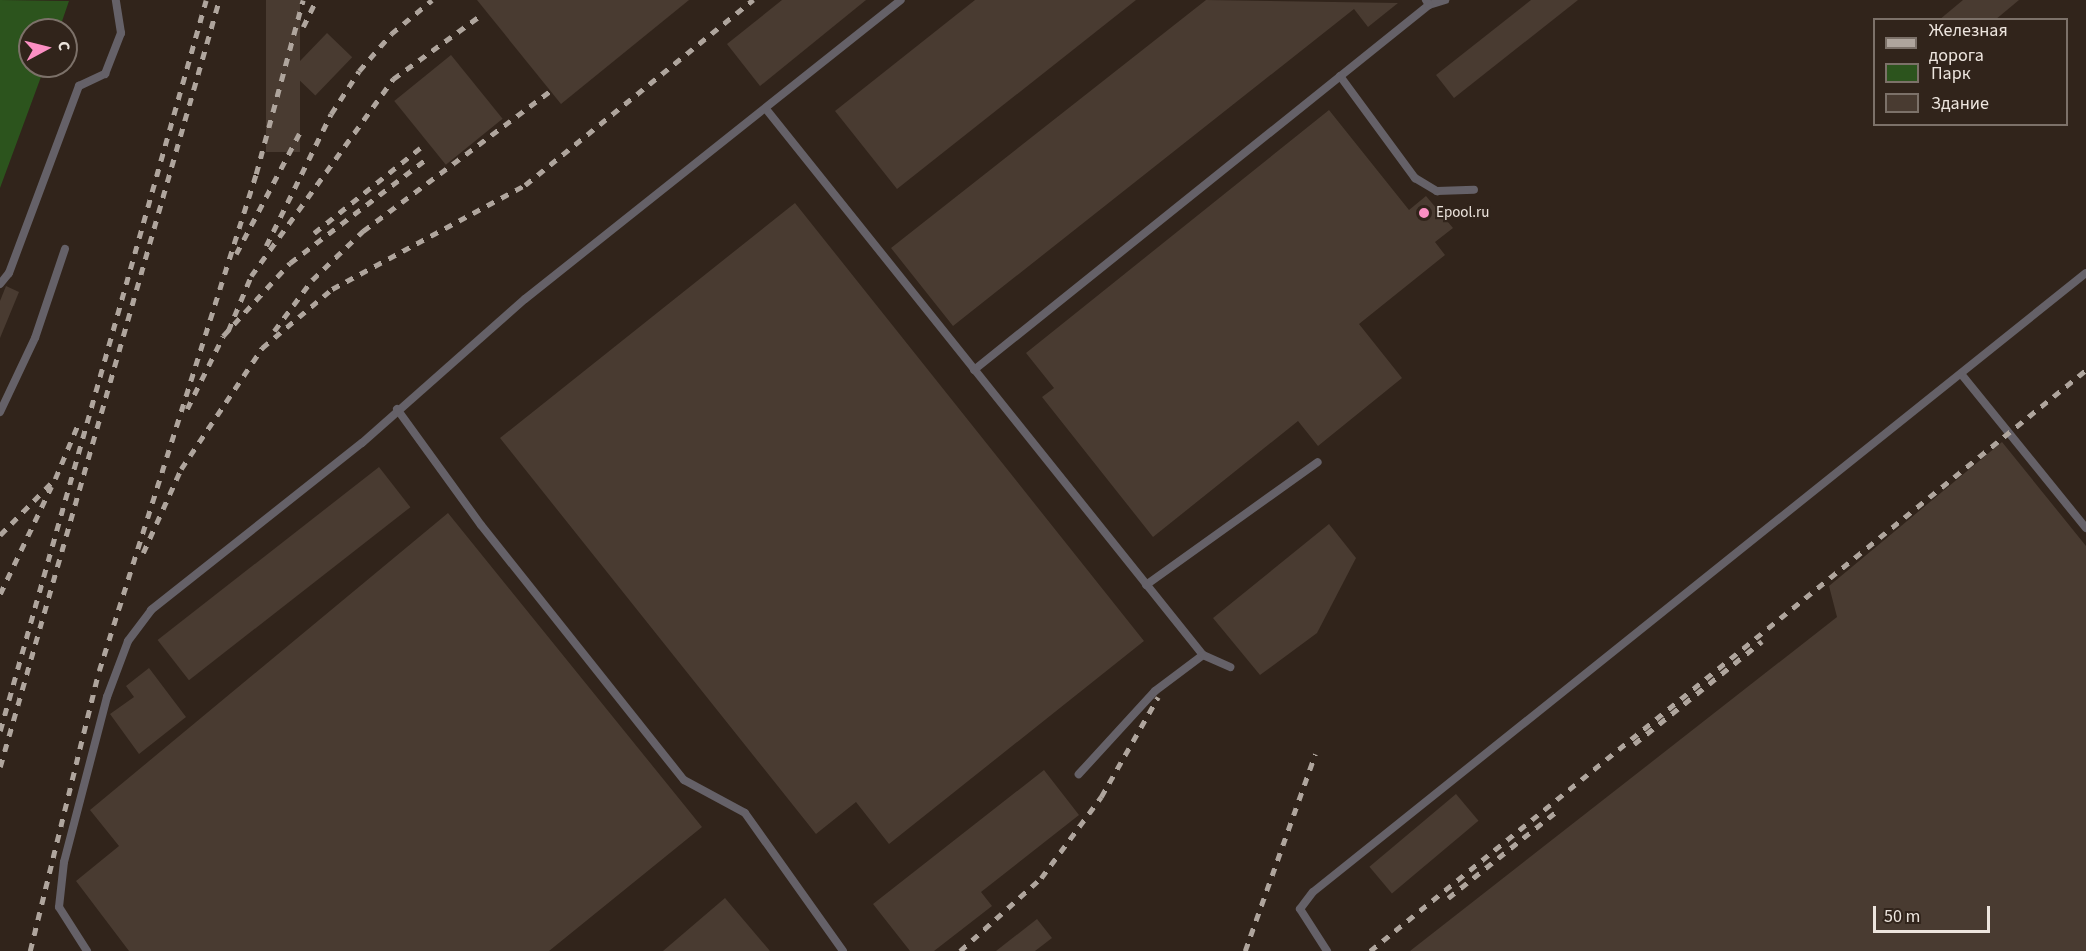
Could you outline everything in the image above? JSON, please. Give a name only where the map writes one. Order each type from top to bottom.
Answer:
[{"type":"lane","points":[[0,284],[9,273],[79,86],[105,74],[121,33],[116,0]]},
{"type":"lane","points":[[87,951],[59,907],[64,862],[107,697],[128,641],[151,609],[362,443],[397,409],[525,299],[901,0]]},
{"type":"lane","points":[[974,370],[1340,76],[1427,2],[1445,0]]},
{"type":"lane","points":[[1340,76],[1415,178],[1437,191],[1474,190]]},
{"type":"lane","points":[[766,109],[1203,655],[1230,667]]},
{"type":"lane","points":[[0,412],[35,338],[65,249]]},
{"type":"lane","points":[[1327,951],[1300,909],[1312,892],[1962,375],[2086,273]]},
{"type":"lane","points":[[1962,375],[2086,528]]},
{"type":"lane","points":[[397,409],[481,525],[684,780],[745,813],[843,951]]},
{"type":"lane","points":[[1146,585],[1318,462]]},
{"type":"lane","points":[[1079,774],[1155,691],[1203,655]]},
{"type":"green space","points":[[0,0],[69,1],[63,18],[18,18],[18,78],[41,78],[0,188]]},
{"type":"building","points":[[266,0],[300,0],[300,152],[266,152]]},
{"type":"building","points":[[477,0],[689,0],[561,104]]},
{"type":"building","points":[[782,0],[866,0],[760,86],[727,44]]},
{"type":"building","points":[[975,0],[1136,0],[897,189],[835,111]]},
{"type":"building","points":[[1206,0],[1398,3],[1368,27],[1354,9],[953,326],[891,248]]},
{"type":"building","points":[[1531,0],[1578,0],[1454,98],[1436,75]]},
{"type":"building","points":[[1963,0],[2019,0],[1997,18],[1941,18]]},
{"type":"building","points":[[327,33],[352,57],[315,95],[290,71]]},
{"type":"building","points":[[451,55],[503,119],[446,165],[394,101]]},
{"type":"building","points":[[1329,110],[1409,210],[1426,196],[1453,228],[1435,242],[1445,255],[1359,324],[1402,378],[1318,446],[1298,421],[1153,537],[1042,397],[1054,388],[1026,353]]},
{"type":"building","points":[[795,203],[1144,641],[889,844],[856,802],[816,834],[500,438]]},
{"type":"building","points":[[6,286],[19,292],[0,338],[0,301]]},
{"type":"building","points":[[2002,442],[2086,546],[2086,951],[1410,951],[1837,617],[1829,586]]},
{"type":"building","points":[[379,467],[410,507],[189,680],[158,640]]},
{"type":"building","points":[[448,513],[702,827],[549,951],[129,951],[76,881],[119,846],[90,810]]},
{"type":"building","points":[[1329,524],[1356,558],[1317,633],[1260,675],[1213,618]]},
{"type":"building","points":[[149,668],[186,717],[139,754],[110,714],[134,697],[126,686]]},
{"type":"building","points":[[1044,770],[1079,815],[981,892],[992,906],[934,951],[910,951],[873,904]]},
{"type":"building","points":[[1456,794],[1478,821],[1392,893],[1369,867]]},
{"type":"building","points":[[725,898],[770,951],[663,951]]},
{"type":"building","points":[[1037,919],[1052,938],[1035,951],[996,951]]},
{"type":"railway","points":[[0,731],[206,0]]},
{"type":"railway","points":[[0,767],[219,0]]},
{"type":"railway","points":[[30,951],[99,671],[256,174],[303,0]]},
{"type":"railway","points":[[303,27],[316,0]]},
{"type":"railway","points":[[266,246],[331,114],[359,71],[391,34],[432,0]]},
{"type":"railway","points":[[143,553],[181,469],[262,348],[332,289],[525,185],[753,0]]},
{"type":"railway","points":[[228,331],[251,276],[393,79],[481,15]]},
{"type":"railway","points":[[274,331],[312,280],[363,231],[554,88]]},
{"type":"railway","points":[[236,254],[299,134]]},
{"type":"railway","points":[[314,233],[420,148]]},
{"type":"railway","points":[[187,409],[223,336],[290,263],[428,158]]},
{"type":"railway","points":[[1370,951],[2086,370]]},
{"type":"railway","points":[[0,535],[55,479],[79,422]]},
{"type":"railway","points":[[0,594],[51,487]]},
{"type":"railway","points":[[1634,744],[1762,641]]},
{"type":"railway","points":[[960,951],[1041,878],[1101,797],[1158,697]]},
{"type":"railway","points":[[1245,951],[1315,754]]},
{"type":"railway","points":[[1448,898],[1557,811]]},
{"type":"place","name":"Epool.ru","points":[[1424,213]]}]
